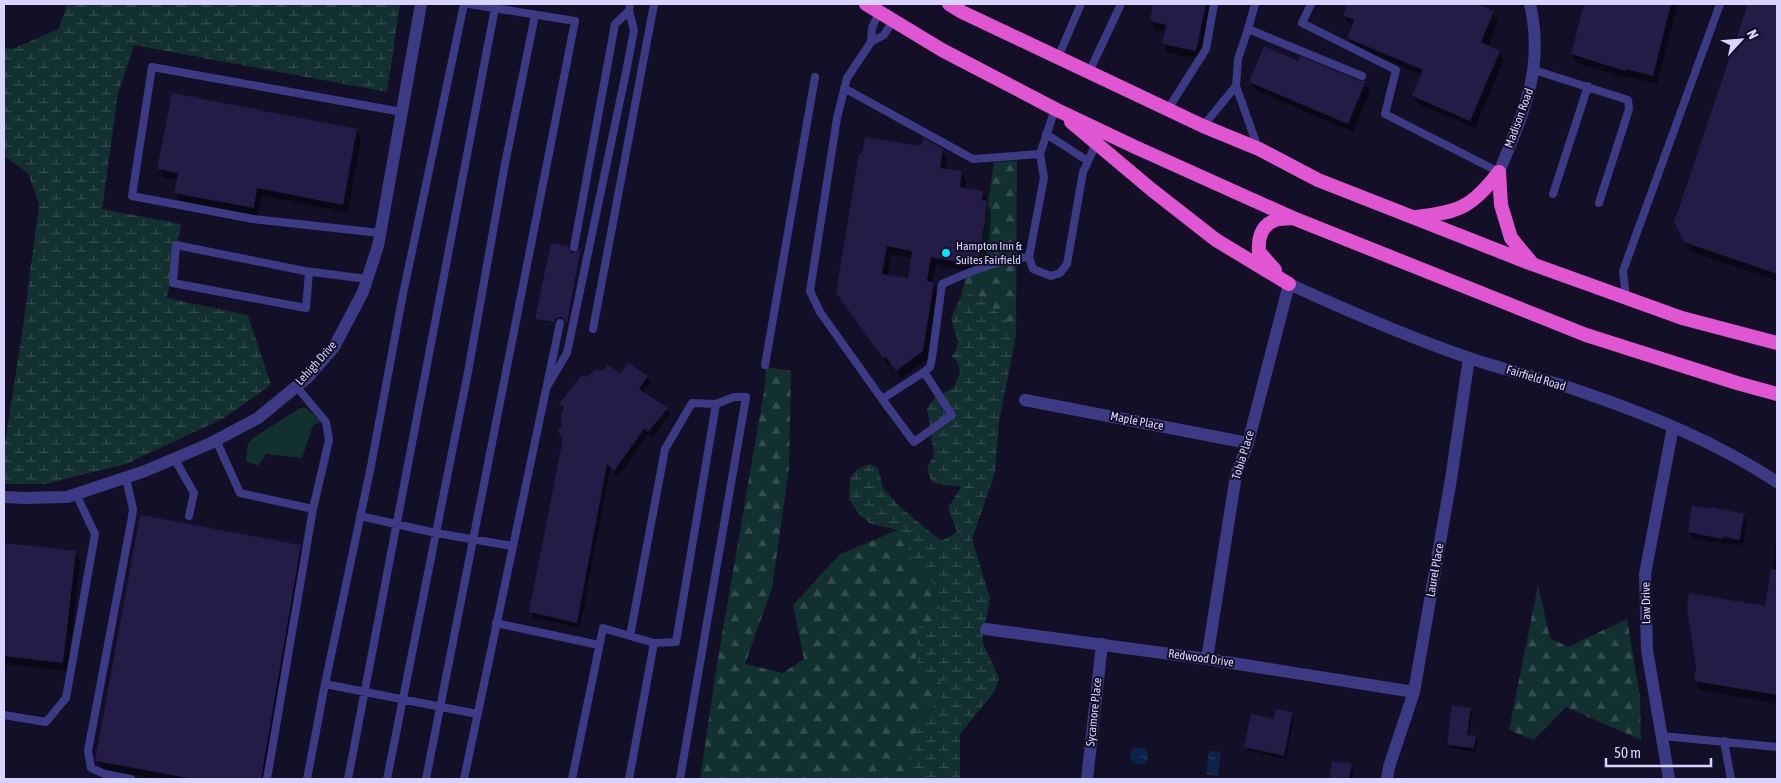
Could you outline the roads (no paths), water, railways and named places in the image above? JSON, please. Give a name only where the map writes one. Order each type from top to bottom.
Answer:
[{"type":"highway","points":[[866,4],[942,50],[1055,109],[1293,218],[1586,335],[1736,383],[1777,394]]},
{"type":"highway","points":[[950,4],[962,12],[1202,126],[1259,149],[1318,180],[1532,264],[1682,318],[1777,343]]},
{"type":"highway","points":[[1055,109],[1152,190],[1216,240],[1290,284]]},
{"type":"highway","points":[[1412,217],[1440,214],[1460,209],[1483,192],[1499,172]]},
{"type":"highway","points":[[1499,172],[1501,205],[1511,238],[1532,264]]},
{"type":"highway","points":[[1290,284],[1259,252],[1258,239],[1273,220],[1293,218]]},
{"type":"street","name":"Lehigh Drive","points":[[4,497],[67,497],[126,478],[216,440],[258,418],[308,377],[334,347],[363,292],[380,233],[421,4]]},
{"type":"street","name":"Madison Road","points":[[1499,172],[1526,104],[1534,70],[1534,25],[1530,4]]},
{"type":"street","name":"Fairfield Road","points":[[1290,284],[1357,315],[1469,358],[1584,392],[1673,427],[1751,465],[1777,482]]},
{"type":"street","name":"Tobia Place","points":[[1207,658],[1236,475],[1248,443],[1290,284]]},
{"type":"street","name":"Laurel Place","points":[[1387,779],[1389,767],[1414,692],[1451,479],[1469,358]]},
{"type":"street","name":"Maple Place","points":[[1025,400],[1248,443]]},
{"type":"street","name":"Law Drive","points":[[1669,779],[1647,650],[1645,574],[1673,427]]},
{"type":"street","name":"Redwood Drive","points":[[986,629],[1207,658],[1414,692]]},
{"type":"street","name":"Sycamore Place","points":[[1087,779],[1102,644]]},
{"type":"lane","points":[[306,779],[402,299],[464,4]]},
{"type":"lane","points":[[426,779],[574,21],[469,4]]},
{"type":"lane","points":[[593,330],[654,4]]},
{"type":"lane","points":[[1058,57],[1081,4]]},
{"type":"lane","points":[[1089,72],[1121,4]]},
{"type":"lane","points":[[1168,109],[1206,49],[1214,4]]},
{"type":"lane","points":[[1255,4],[1238,59],[1236,86],[1259,149]]},
{"type":"lane","points":[[1311,4],[1302,23],[1396,70],[1386,114],[1499,172]]},
{"type":"lane","points":[[1626,298],[1623,271],[1720,4]]},
{"type":"lane","points":[[348,779],[495,8]]},
{"type":"lane","points":[[574,247],[615,24],[630,8]]},
{"type":"lane","points":[[545,391],[567,353],[634,30],[630,8]]},
{"type":"lane","points":[[871,42],[872,28],[879,12]]},
{"type":"lane","points":[[387,779],[468,372],[505,164],[535,15]]},
{"type":"lane","points":[[893,20],[884,35],[871,42],[847,78],[837,118],[810,291],[820,312],[914,442],[952,415],[924,372]]},
{"type":"lane","points":[[1248,29],[1362,76]]},
{"type":"lane","points":[[380,233],[253,219],[132,196],[152,67],[402,112]]},
{"type":"lane","points":[[1534,70],[1628,100],[1629,109],[1599,203]]},
{"type":"lane","points":[[765,365],[815,77]]},
{"type":"lane","points":[[1202,126],[1236,86]]},
{"type":"lane","points":[[1553,194],[1588,86]]},
{"type":"lane","points":[[844,88],[973,159],[1040,154]]},
{"type":"lane","points":[[1055,109],[1040,154],[1044,178],[1030,258],[1033,269],[1051,276],[1060,273],[1067,264],[1083,172],[1096,144]]},
{"type":"lane","points":[[1046,134],[1088,161]]},
{"type":"lane","points":[[309,272],[306,308],[173,283],[176,245],[309,272],[367,279]]},
{"type":"lane","points":[[882,399],[930,367],[942,284],[983,267],[1012,259],[1030,258]]},
{"type":"lane","points":[[464,779],[560,323]]},
{"type":"lane","points":[[267,779],[313,509],[329,440],[326,422],[296,386]]},
{"type":"lane","points":[[630,636],[665,449],[692,403],[716,404],[734,397],[746,397],[680,779]]},
{"type":"lane","points":[[572,779],[603,628],[654,643],[676,642],[716,404]]},
{"type":"lane","points":[[216,440],[240,493],[313,509]]},
{"type":"lane","points":[[174,458],[194,493],[189,516]]},
{"type":"lane","points":[[126,478],[133,509],[88,750],[91,768],[105,774],[131,779]]},
{"type":"lane","points":[[4,715],[46,722],[66,698],[95,534],[76,494]]},
{"type":"lane","points":[[360,516],[436,533],[512,546]]},
{"type":"lane","points":[[496,622],[599,645]]},
{"type":"lane","points":[[629,779],[654,643]]},
{"type":"lane","points":[[325,684],[477,714]]},
{"type":"lane","points":[[1662,736],[1777,747]]},
{"type":"lane","points":[[1724,741],[1731,779]]},
{"type":"water","points":[[1139,747],[1145,750],[1148,756],[1145,762],[1139,765],[1133,762],[1130,756],[1133,750]]},
{"type":"water","points":[[1209,751],[1221,752],[1218,776],[1206,774]]},
{"type":"place","name":"Hampton Inn & Suites Fairfield","points":[[946,253]]}]
